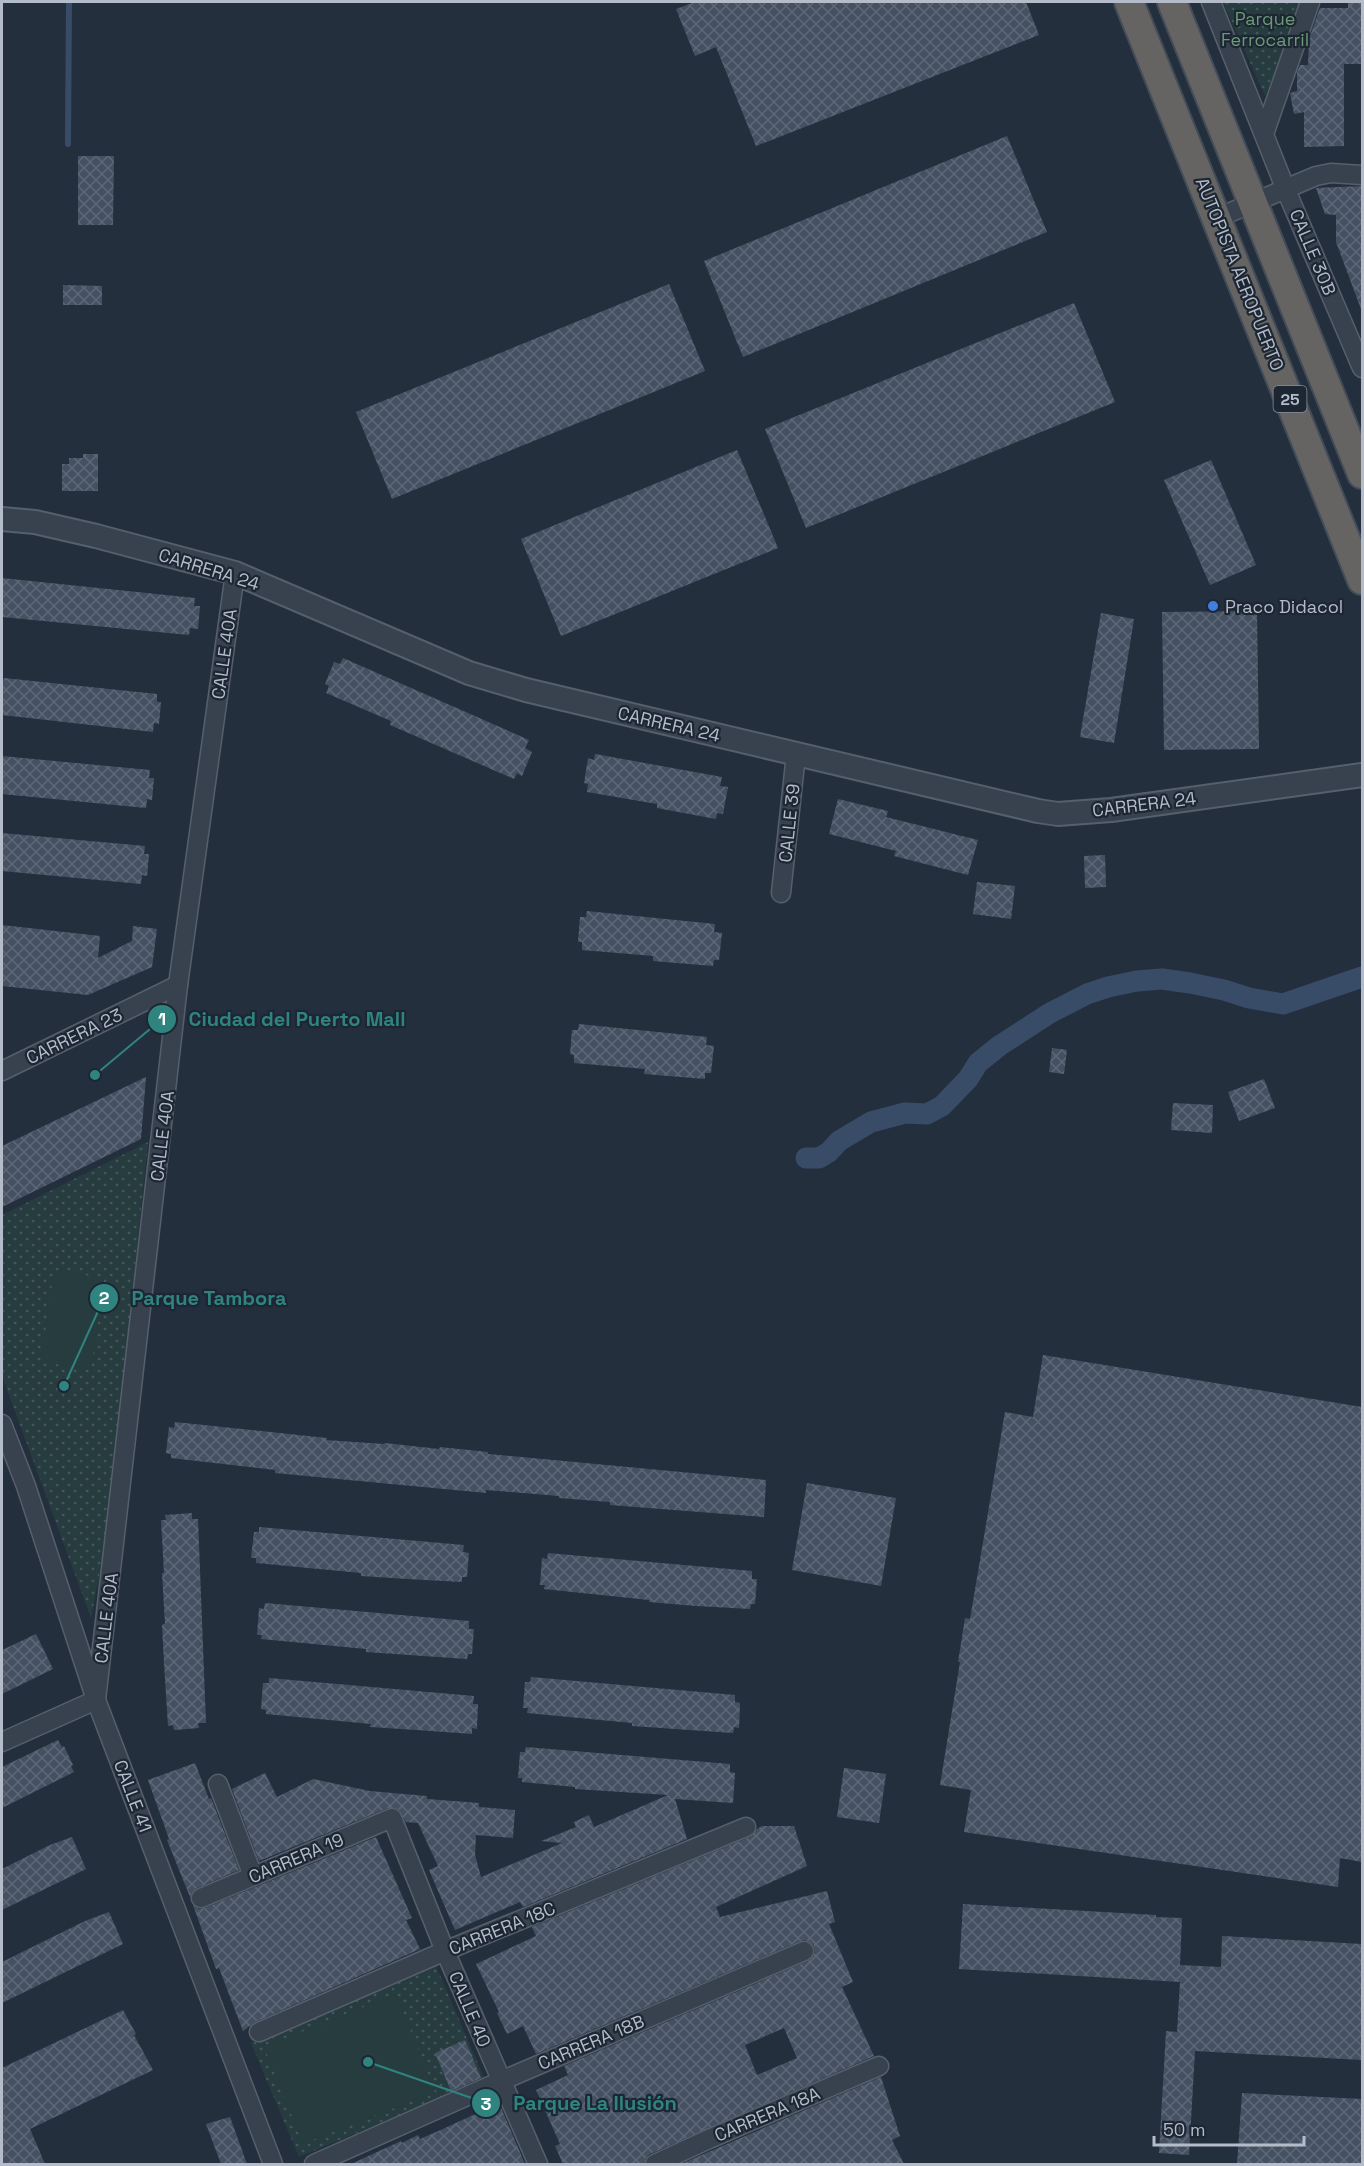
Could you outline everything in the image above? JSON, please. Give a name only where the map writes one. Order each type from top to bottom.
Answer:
[{"type":"highway","name":"AUTOPISTA AEROPUERTO","points":[[1129,2],[1362,580]]},
{"type":"highway","name":"25","points":[[1176,3],[1253,203],[1362,474]]},
{"type":"street","name":"CALLE 30B","points":[[1211,2],[1286,190],[1362,368]]},
{"type":"street","points":[[1264,134],[1310,2]]},
{"type":"street","points":[[1217,218],[1316,176],[1331,173],[1362,174]]},
{"type":"street","name":"CARRERA 24","points":[[2,519],[35,522],[235,573],[469,673],[526,690],[1038,811],[1058,813],[1110,810],[1360,772]]},
{"type":"street","name":"CALLE 40A","points":[[96,1700],[178,985],[235,573]]},
{"type":"street","name":"CALLE 39","points":[[781,893],[796,754]]},
{"type":"street","name":"CARRERA 23","points":[[2,1071],[178,985]]},
{"type":"street","name":"CALLE 41","points":[[2,1424],[26,1486],[96,1700],[273,2164]]},
{"type":"street","points":[[2,1742],[96,1700]]},
{"type":"street","points":[[218,1784],[253,1876]]},
{"type":"street","name":"CARRERA 19","points":[[201,1898],[392,1818]]},
{"type":"street","name":"CALLE 40","points":[[392,1818],[445,1951],[538,2164]]},
{"type":"street","name":"CARRERA 18C","points":[[259,2032],[445,1951],[746,1827]]},
{"type":"street","name":"CARRERA 18B","points":[[314,2164],[804,1951]]},
{"type":"street","name":"CARRERA 18A","points":[[655,2164],[879,2066]]},
{"type":"green space","name":"Parque Ferrocarril","points":[[1223,2],[1306,2],[1265,96]]},
{"type":"green space","points":[[148,1142],[108,1531],[91,1618],[2,1376],[2,1215]]},
{"type":"green space","points":[[54,1271],[104,1278],[91,1369],[41,1362]]},
{"type":"green space","points":[[436,1966],[485,2080],[299,2157],[251,2043]]},
{"type":"green space","points":[[396,1994],[435,2092],[303,2144],[264,2047]]},
{"type":"building","points":[[695,2],[1026,2],[1039,35],[756,146],[716,47],[695,56],[676,9]]},
{"type":"building","points":[[1348,3],[1362,3],[1362,64],[1344,64],[1344,146],[1304,147],[1304,112],[1294,114],[1290,93],[1297,91],[1297,72],[1300,65],[1308,65],[1309,39],[1320,8],[1348,8]]},
{"type":"building","points":[[1007,136],[1047,232],[743,357],[704,261]]},
{"type":"building","points":[[78,156],[114,156],[113,225],[78,225]]},
{"type":"building","points":[[1362,186],[1361,309],[1336,242],[1336,215],[1325,214],[1316,188]]},
{"type":"building","points":[[669,284],[705,371],[392,499],[356,412]]},
{"type":"building","points":[[63,285],[102,286],[102,305],[63,305]]},
{"type":"building","points":[[1074,303],[1115,402],[806,528],[765,429]]},
{"type":"building","points":[[737,450],[778,548],[561,636],[521,539]]},
{"type":"building","points":[[83,454],[98,454],[98,491],[62,491],[62,464],[69,464],[69,458],[83,458]]},
{"type":"building","points":[[1211,460],[1256,565],[1210,585],[1164,480]]},
{"type":"building","points":[[2,578],[195,598],[194,606],[200,606],[198,629],[190,628],[189,635],[2,617]]},
{"type":"building","points":[[1257,611],[1259,749],[1164,750],[1162,612]]},
{"type":"building","points":[[1101,613],[1134,619],[1114,743],[1080,737]]},
{"type":"building","points":[[343,658],[529,740],[525,748],[532,752],[522,776],[517,773],[514,779],[390,725],[391,721],[326,693],[329,686],[325,684],[334,662],[340,664]]},
{"type":"building","points":[[4,678],[157,694],[157,702],[161,702],[159,724],[154,723],[153,732],[2,715]]},
{"type":"building","points":[[595,754],[722,777],[720,786],[728,787],[723,814],[717,813],[716,819],[657,808],[657,804],[587,792],[588,784],[584,783],[588,758],[594,760]]},
{"type":"building","points":[[2,756],[150,770],[149,778],[154,778],[152,800],[147,799],[146,808],[2,794]]},
{"type":"building","points":[[838,799],[888,811],[886,817],[978,840],[968,875],[894,856],[896,851],[829,834]]},
{"type":"building","points":[[2,833],[145,846],[144,854],[149,854],[147,876],[142,875],[141,884],[2,871]]},
{"type":"building","points":[[1105,855],[1106,887],[1085,888],[1084,856]]},
{"type":"building","points":[[977,882],[1015,886],[1011,919],[973,914]]},
{"type":"building","points":[[587,911],[715,924],[714,932],[722,933],[719,960],[714,960],[713,966],[653,961],[653,956],[582,950],[582,942],[578,942],[580,917],[586,917]]},
{"type":"building","points":[[2,925],[100,936],[98,958],[132,941],[133,926],[157,929],[152,967],[88,995],[2,986]]},
{"type":"building","points":[[579,1024],[707,1037],[706,1045],[714,1046],[711,1073],[705,1073],[705,1079],[644,1074],[645,1069],[574,1063],[574,1055],[570,1054],[572,1030],[578,1030]]},
{"type":"building","points":[[1052,1048],[1067,1050],[1064,1074],[1049,1072]]},
{"type":"building","points":[[146,1077],[141,1139],[2,1207],[2,1146]]},
{"type":"building","points":[[1264,1079],[1275,1108],[1239,1121],[1228,1092]]},
{"type":"building","points":[[1173,1103],[1213,1105],[1212,1133],[1171,1130]]},
{"type":"building","points":[[1043,1355],[1362,1407],[1362,1862],[1340,1858],[1338,1887],[964,1832],[971,1790],[940,1785],[965,1618],[970,1619],[1005,1412],[1033,1417]]},
{"type":"building","points":[[175,1422],[327,1438],[326,1440],[439,1449],[440,1447],[488,1452],[488,1454],[766,1480],[764,1517],[610,1505],[610,1502],[559,1498],[559,1496],[486,1490],[486,1493],[275,1473],[275,1470],[171,1458],[171,1454],[166,1453],[169,1427],[174,1428]]},
{"type":"building","points":[[807,1483],[896,1498],[881,1586],[792,1570]]},
{"type":"building","points":[[192,1513],[192,1519],[198,1519],[206,1723],[198,1723],[199,1728],[174,1730],[173,1725],[168,1726],[164,1663],[162,1625],[165,1624],[162,1573],[164,1573],[161,1520],[166,1520],[165,1515]]},
{"type":"building","points":[[259,1527],[464,1545],[463,1552],[469,1553],[467,1577],[462,1577],[462,1582],[361,1576],[361,1573],[256,1563],[256,1558],[251,1558],[254,1532],[259,1532]]},
{"type":"building","points":[[548,1553],[752,1571],[752,1579],[757,1579],[755,1604],[751,1604],[750,1609],[696,1606],[544,1589],[545,1585],[540,1585],[542,1558],[547,1559]]},
{"type":"building","points":[[265,1603],[469,1621],[469,1629],[474,1629],[472,1654],[468,1654],[467,1659],[366,1652],[366,1649],[261,1639],[262,1635],[257,1635],[259,1608],[264,1609]]},
{"type":"building","points":[[36,1634],[53,1669],[2,1694],[2,1650]]},
{"type":"building","points":[[531,1677],[735,1695],[735,1702],[740,1703],[739,1728],[734,1727],[733,1733],[632,1726],[632,1723],[527,1713],[528,1708],[523,1708],[525,1682],[530,1682]]},
{"type":"building","points":[[269,1678],[474,1696],[473,1704],[478,1704],[477,1729],[472,1728],[472,1734],[370,1727],[371,1724],[266,1714],[266,1710],[261,1709],[263,1683],[269,1683]]},
{"type":"building","points":[[58,1740],[62,1747],[64,1746],[74,1772],[2,1808],[2,1767]]},
{"type":"building","points":[[526,1747],[730,1764],[730,1772],[735,1773],[733,1803],[675,1799],[687,1839],[523,1907],[520,1902],[455,1930],[429,1870],[438,1866],[418,1823],[406,1822],[398,1809],[388,1808],[259,1861],[232,1789],[265,1773],[277,1797],[313,1779],[370,1791],[427,1796],[427,1799],[479,1803],[479,1807],[515,1810],[513,1838],[476,1835],[475,1855],[481,1877],[562,1843],[541,1841],[576,1827],[574,1822],[589,1815],[594,1827],[668,1795],[575,1789],[575,1787],[522,1782],[522,1778],[518,1778],[520,1752],[525,1752]]},
{"type":"building","points":[[195,1763],[239,1870],[197,1888],[190,1897],[167,1840],[169,1839],[148,1780]]},
{"type":"building","points":[[844,1768],[886,1774],[879,1823],[837,1817]]},
{"type":"building","points":[[762,1826],[794,1826],[807,1866],[716,1907],[720,1917],[827,1891],[835,1922],[829,1924],[853,1982],[842,1987],[874,2056],[650,2154],[644,2164],[563,2164],[555,2146],[560,2144],[536,2090],[568,2075],[564,2066],[808,1961],[815,1953],[814,1946],[806,1940],[800,1941],[536,2054],[523,2026],[507,2034],[476,1964],[536,1936],[532,1927],[750,1837]],"holes":[[[784,2028],[797,2058],[757,2075],[745,2045]]]},
{"type":"building","points":[[72,1837],[86,1869],[2,1910],[2,1869],[50,1845]]},
{"type":"building","points":[[376,1837],[412,1918],[406,1920],[420,1949],[255,2022],[243,2031],[219,1968],[216,1969],[193,1905],[199,1909],[205,1908]]},
{"type":"building","points":[[963,1904],[1182,1918],[1180,1965],[1221,1967],[1222,1936],[1362,1944],[1362,2060],[1195,2051],[1189,2155],[1159,2153],[1166,2031],[1177,2032],[1180,1982],[959,1969]]},
{"type":"building","points":[[109,1912],[123,1944],[2,2003],[2,1962],[85,1921]]},
{"type":"building","points":[[123,2010],[153,2070],[30,2129],[45,2164],[2,2164],[2,2068]]},
{"type":"building","points":[[465,2040],[481,2078],[451,2091],[435,2053]]},
{"type":"building","points":[[881,2077],[900,2136],[892,2140],[904,2164],[681,2164]]},
{"type":"building","points":[[1242,2093],[1362,2099],[1362,2164],[1237,2164]]},
{"type":"building","points":[[499,2103],[525,2164],[351,2164],[401,2141],[402,2143],[418,2135],[420,2139]]},
{"type":"building","points":[[230,2117],[247,2164],[221,2164],[206,2124]]},
{"type":"waterway","points":[[68,144],[69,2]]},
{"type":"waterway","points":[[806,1158],[819,1158],[829,1152],[839,1141],[871,1122],[905,1113],[927,1114],[942,1106],[968,1079],[978,1063],[999,1046],[1050,1013],[1087,994],[1108,987],[1162,979],[1283,1004],[1362,977]]},
{"type":"place","name":"Praco Didacol","points":[[1213,606]]},
{"type":"place","name":"Ciudad del Puerto Mall","points":[[95,1075]]},
{"type":"place","name":"Parque Tambora","points":[[64,1386]]},
{"type":"place","name":"Parque La Ilusión","points":[[368,2062]]}]
